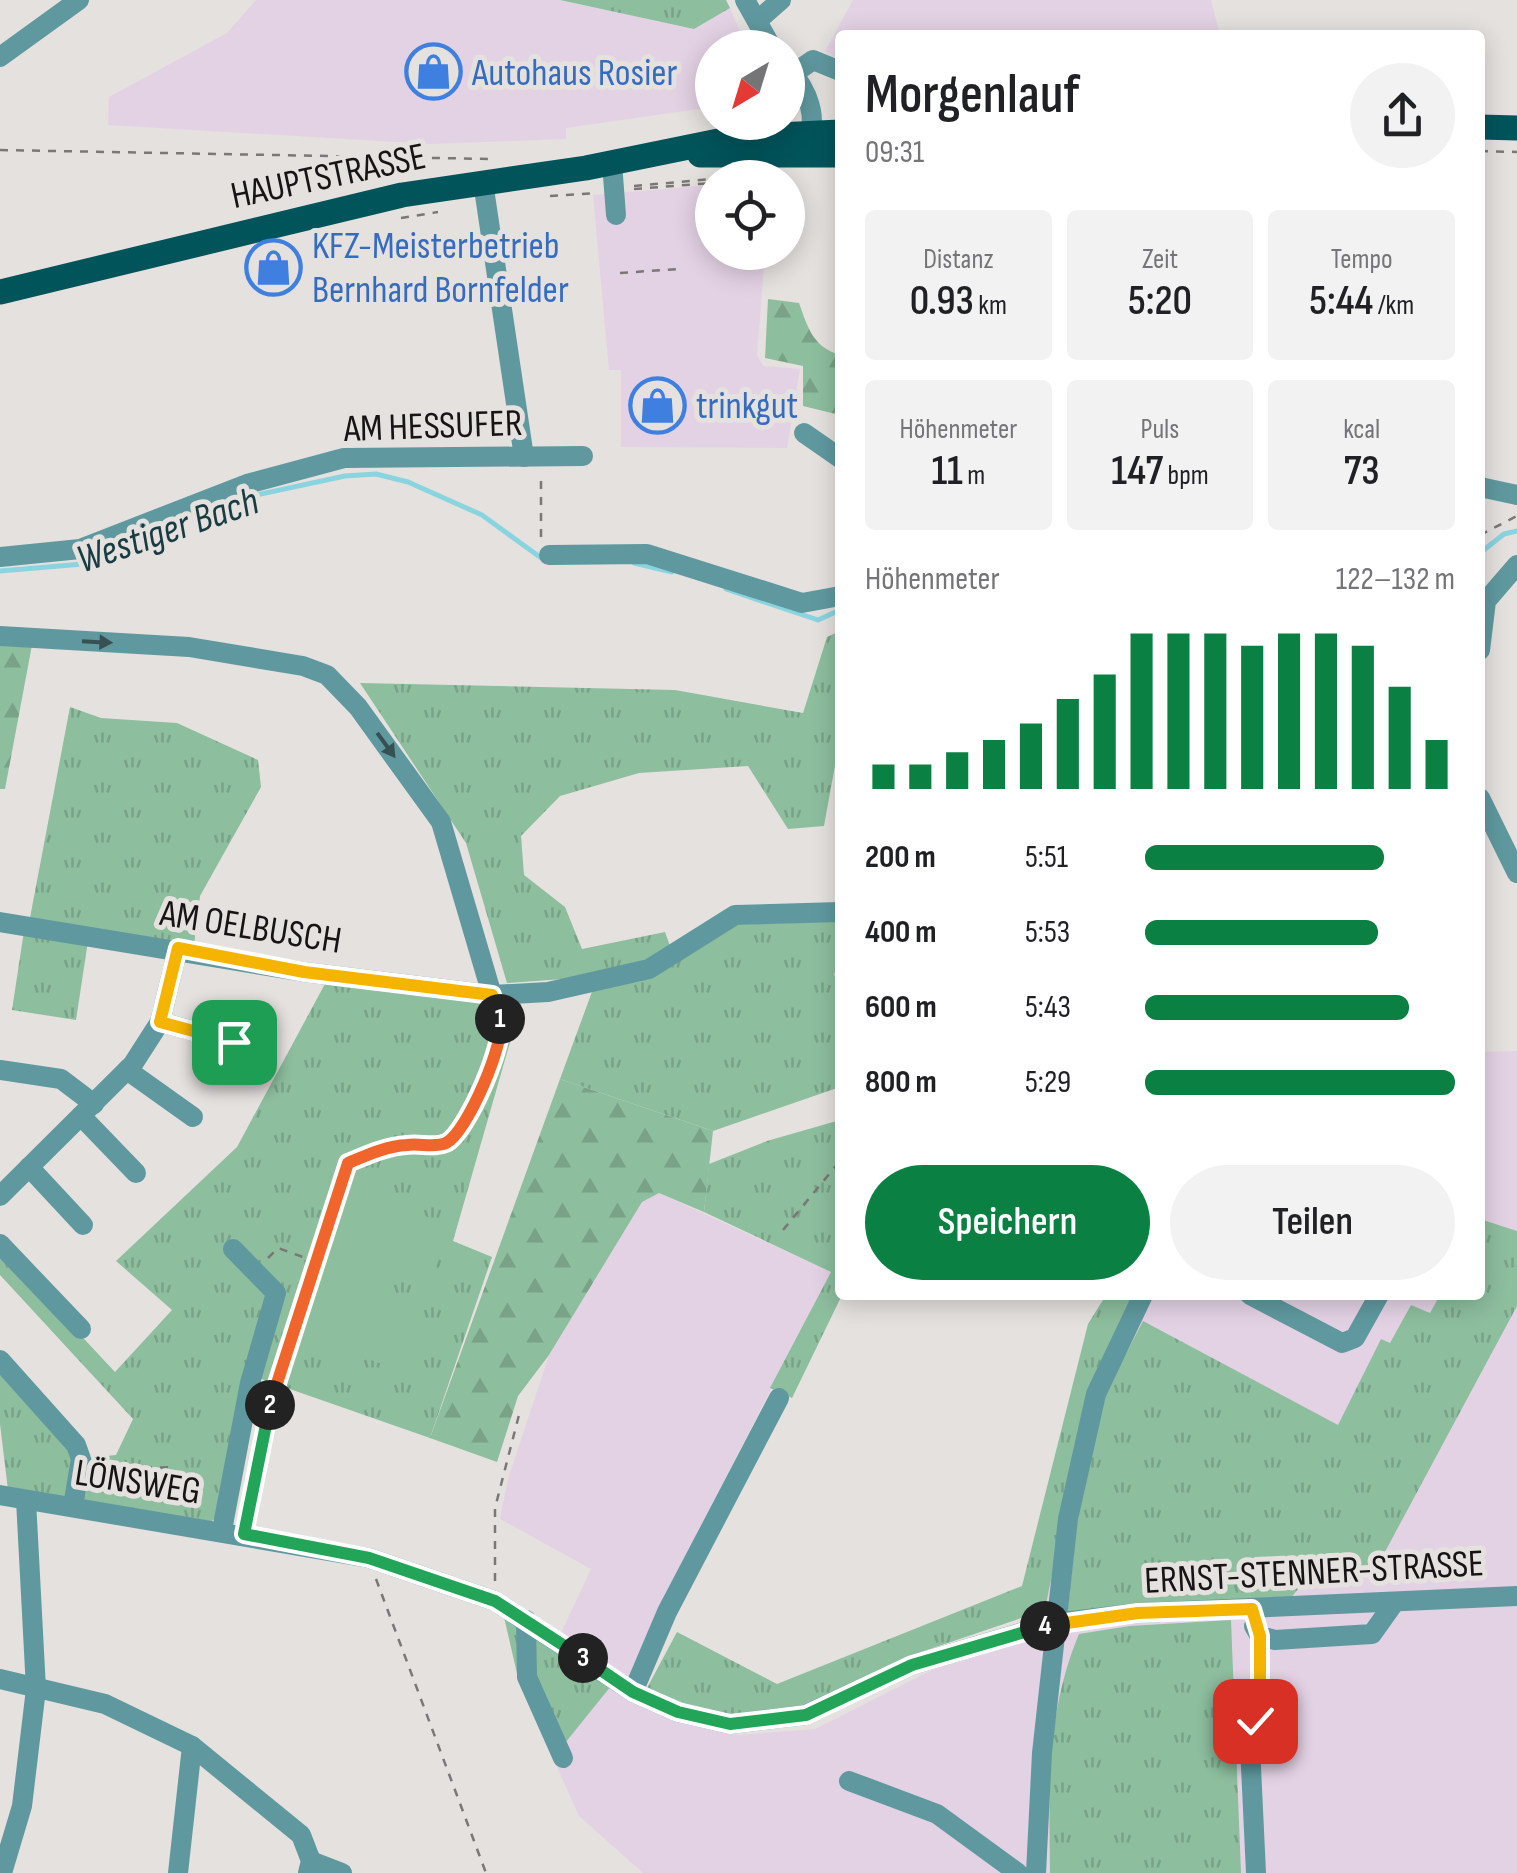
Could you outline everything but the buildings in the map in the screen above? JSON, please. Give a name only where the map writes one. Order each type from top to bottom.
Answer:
[{"type":"main road","points":[[1485,127],[1517,128]]},
{"type":"main road","name":"HAUPTSTRASSE","points":[[805,131],[835,132]]},
{"type":"main road","name":"HAUPTSTRASSE","points":[[0,292],[304,215],[483,182],[613,175],[675,152],[725,140]]},
{"type":"main road","name":"HAUPTSTRASSE","points":[[675,152],[835,155]]},
{"type":"street","points":[[0,57],[79,0]]},
{"type":"street","points":[[745,0],[761,30]]},
{"type":"street","points":[[756,21],[781,0]]},
{"type":"street","points":[[805,64],[814,60],[835,68]]},
{"type":"street","points":[[800,156],[812,132],[811,107],[805,96]]},
{"type":"street","points":[[791,140],[800,156]]},
{"type":"street","points":[[613,175],[616,215]]},
{"type":"street","points":[[483,182],[532,456]]},
{"type":"street","points":[[804,433],[835,455]]},
{"type":"street","name":"AM HESSUFER","points":[[0,556],[80,549],[247,484],[364,462],[583,456]]},
{"type":"street","points":[[1485,488],[1517,495]]},
{"type":"street","points":[[548,555],[647,554],[802,603],[835,597]]},
{"type":"street","points":[[1485,609],[1486,601],[1517,565]]},
{"type":"street","points":[[0,636],[188,647],[303,666],[328,675],[358,707],[442,822],[492,995]]},
{"type":"street","points":[[1485,808],[1517,873]]},
{"type":"street","name":"AM OELBUSCH","points":[[0,922],[178,948],[304,972],[492,995],[548,992],[649,969],[735,915],[835,912]]},
{"type":"street","points":[[83,1225],[11,1179],[127,1070],[160,1022],[178,948]]},
{"type":"street","points":[[160,1022],[234,1042]]},
{"type":"street","points":[[0,1070],[61,1079],[136,1173]]},
{"type":"street","points":[[127,1070],[192,1116]]},
{"type":"street","points":[[0,1244],[81,1330]]},
{"type":"street","points":[[222,1530],[250,1383],[276,1292],[233,1249]]},
{"type":"street","points":[[1036,1873],[1042,1752],[1068,1519],[1096,1394],[1141,1300]]},
{"type":"street","points":[[1260,1300],[1342,1343],[1362,1328],[1376,1300]]},
{"type":"street","points":[[0,1360],[76,1445],[79,1470],[73,1506]]},
{"type":"street","points":[[633,1692],[667,1612],[779,1398]]},
{"type":"street","name":"LÖNSWEG","points":[[0,1495],[369,1558],[495,1601]]},
{"type":"street","points":[[2,1873],[22,1806],[36,1689],[26,1500]]},
{"type":"street","name":"ERNST-STENNER-STRASSE","points":[[495,1601],[633,1692],[678,1712],[730,1724],[806,1715],[912,1665],[1054,1623],[1138,1613],[1517,1596]]},
{"type":"street","points":[[1260,1636],[1275,1640],[1372,1634],[1394,1604]]},
{"type":"street","points":[[1252,1609],[1260,1636],[1260,1704],[1250,1746],[1256,1873]]},
{"type":"street","points":[[526,1620],[527,1678],[563,1758]]},
{"type":"street","points":[[0,1680],[105,1704],[192,1746],[301,1835],[310,1867],[342,1873]]},
{"type":"street","points":[[178,1873],[192,1746]]},
{"type":"street","points":[[849,1781],[937,1814],[1018,1873]]},
{"type":"path","points":[[0,150],[502,159]]},
{"type":"path","points":[[1485,151],[1517,152]]},
{"type":"path","points":[[583,190],[613,175],[695,178]]},
{"type":"path","points":[[620,273],[678,269]]},
{"type":"path","points":[[532,456],[541,546],[548,555]]},
{"type":"path","points":[[1485,533],[1506,526],[1517,516]]},
{"type":"path","points":[[244,1534],[268,1412],[348,1163],[406,1144],[445,1144],[456,1134],[488,1073],[503,1028],[492,995]]},
{"type":"path","points":[[783,1230],[835,1167]]},
{"type":"path","points":[[254,1271],[278,1248],[315,1261]]},
{"type":"path","points":[[495,1601],[495,1508],[520,1410]]},
{"type":"path","points":[[79,1470],[174,1467]]},
{"type":"path","points":[[369,1558],[486,1873]]},
{"type":"shaded area","name":"Autohaus Rosier","points":[[256,0],[560,0],[694,29],[730,8],[739,30],[695,30],[695,109],[566,128],[566,139],[430,144],[108,125],[109,97],[227,33]]},
{"type":"shaded area","points":[[853,0],[1211,0],[1219,30],[837,30]]},
{"type":"shaded area","points":[[835,33],[835,57],[825,51]]},
{"type":"shaded area","points":[[695,186],[695,270],[764,270],[757,355],[763,366],[800,369],[787,448],[621,447],[621,370],[609,370],[593,195]]},
{"type":"shaded area","points":[[1517,1051],[1517,1873],[643,1873],[579,1816],[519,1682],[504,1617],[691,1724],[737,1735],[815,1729],[1029,1621],[1064,1420],[1119,1300],[1485,1300],[1485,1052]]},
{"type":"shaded area","points":[[659,1193],[831,1272],[661,1604],[631,1679],[560,1635],[591,1569],[500,1519],[508,1479],[549,1355],[642,1202]]},
{"type":"green space","points":[[560,0],[726,0],[730,8],[694,29]]},
{"type":"green space","points":[[768,299],[799,303],[818,342],[835,353],[835,414],[803,406],[803,366],[765,358]]},
{"type":"green space","points":[[835,633],[835,766],[824,826],[788,829],[748,766],[639,773],[560,796],[521,836],[524,875],[565,907],[582,949],[665,932],[670,946],[612,971],[507,983],[466,843],[360,683],[675,690],[803,713],[827,637]]},
{"type":"green space","points":[[0,643],[32,645],[5,789],[0,789]]},
{"type":"green space","points":[[70,707],[101,718],[177,723],[258,760],[261,787],[200,896],[194,945],[29,923]]},
{"type":"green space","points":[[835,921],[835,1089],[713,1131],[560,1079],[593,989],[732,925]]},
{"type":"green space","points":[[24,931],[88,941],[76,1020],[12,1010]]},
{"type":"green space","points":[[326,982],[521,1004],[453,1241],[492,1257],[430,1438],[244,1373],[217,1517],[208,1524],[77,1502],[85,1458],[116,1455],[133,1419],[0,1275],[0,1249],[115,1372],[172,1310],[116,1261],[237,1147]]},
{"type":"green space","points":[[560,1079],[713,1131],[704,1212],[659,1193],[642,1202],[549,1355],[518,1396],[497,1462],[430,1438]]},
{"type":"green space","points":[[835,1121],[835,1300],[840,1300],[792,1398],[770,1388],[831,1272],[704,1212],[709,1164],[767,1141]]},
{"type":"green space","points":[[345,1190],[449,1224],[427,1290],[323,1255]]},
{"type":"green space","points":[[1485,1221],[1517,1231],[1517,1306],[1372,1576],[1305,1580],[1291,1598],[1067,1615],[1077,1524],[1105,1394],[1143,1321],[1338,1425],[1381,1339],[1390,1343],[1411,1305],[1430,1313],[1437,1300],[1485,1300]]},
{"type":"green space","points":[[319,1270],[422,1304],[400,1370],[297,1335]]},
{"type":"green space","points":[[1103,1300],[1135,1300],[1068,1493],[1045,1610],[921,1652],[808,1709],[742,1716],[703,1711],[647,1688],[677,1632],[777,1684],[1022,1586],[1088,1324]]},
{"type":"green space","points":[[0,1367],[72,1447],[70,1501],[8,1490],[0,1424]]},
{"type":"green space","points":[[504,1617],[611,1686],[553,1758],[519,1682]]},
{"type":"green space","points":[[1231,1620],[1241,1873],[1050,1873],[1050,1781],[1055,1722],[1079,1634],[1130,1626]]},
{"type":"waterway","name":"Westiger Bach","points":[[0,571],[83,564],[242,498],[345,476],[376,474],[408,482],[482,515],[544,560]]},
{"type":"waterway","name":"Westiger Bach","points":[[1485,549],[1504,534],[1517,531]]},
{"type":"waterway","name":"Westiger Bach","points":[[634,563],[672,572]]},
{"type":"waterway","name":"Westiger Bach","points":[[726,589],[818,620],[835,612]]},
{"type":"place","name":"Autohaus Rosier","points":[[433,72]]},
{"type":"place","name":"KFZ-Meisterbetrieb Bernhard Bornfelder","points":[[273,267]]},
{"type":"place","name":"trinkgut","points":[[657,405]]},
{"type":"route","points":[[234,1042],[160,1022],[178,948],[304,972],[492,995],[503,1028],[488,1073],[465,1120],[445,1144],[406,1144],[348,1163],[273,1393],[258,1450],[244,1534],[369,1558],[495,1601],[633,1692],[678,1712],[730,1724],[806,1715],[912,1665],[1054,1623],[1138,1613],[1252,1609],[1254,1627],[1260,1636],[1260,1704],[1255,1721]]}]
